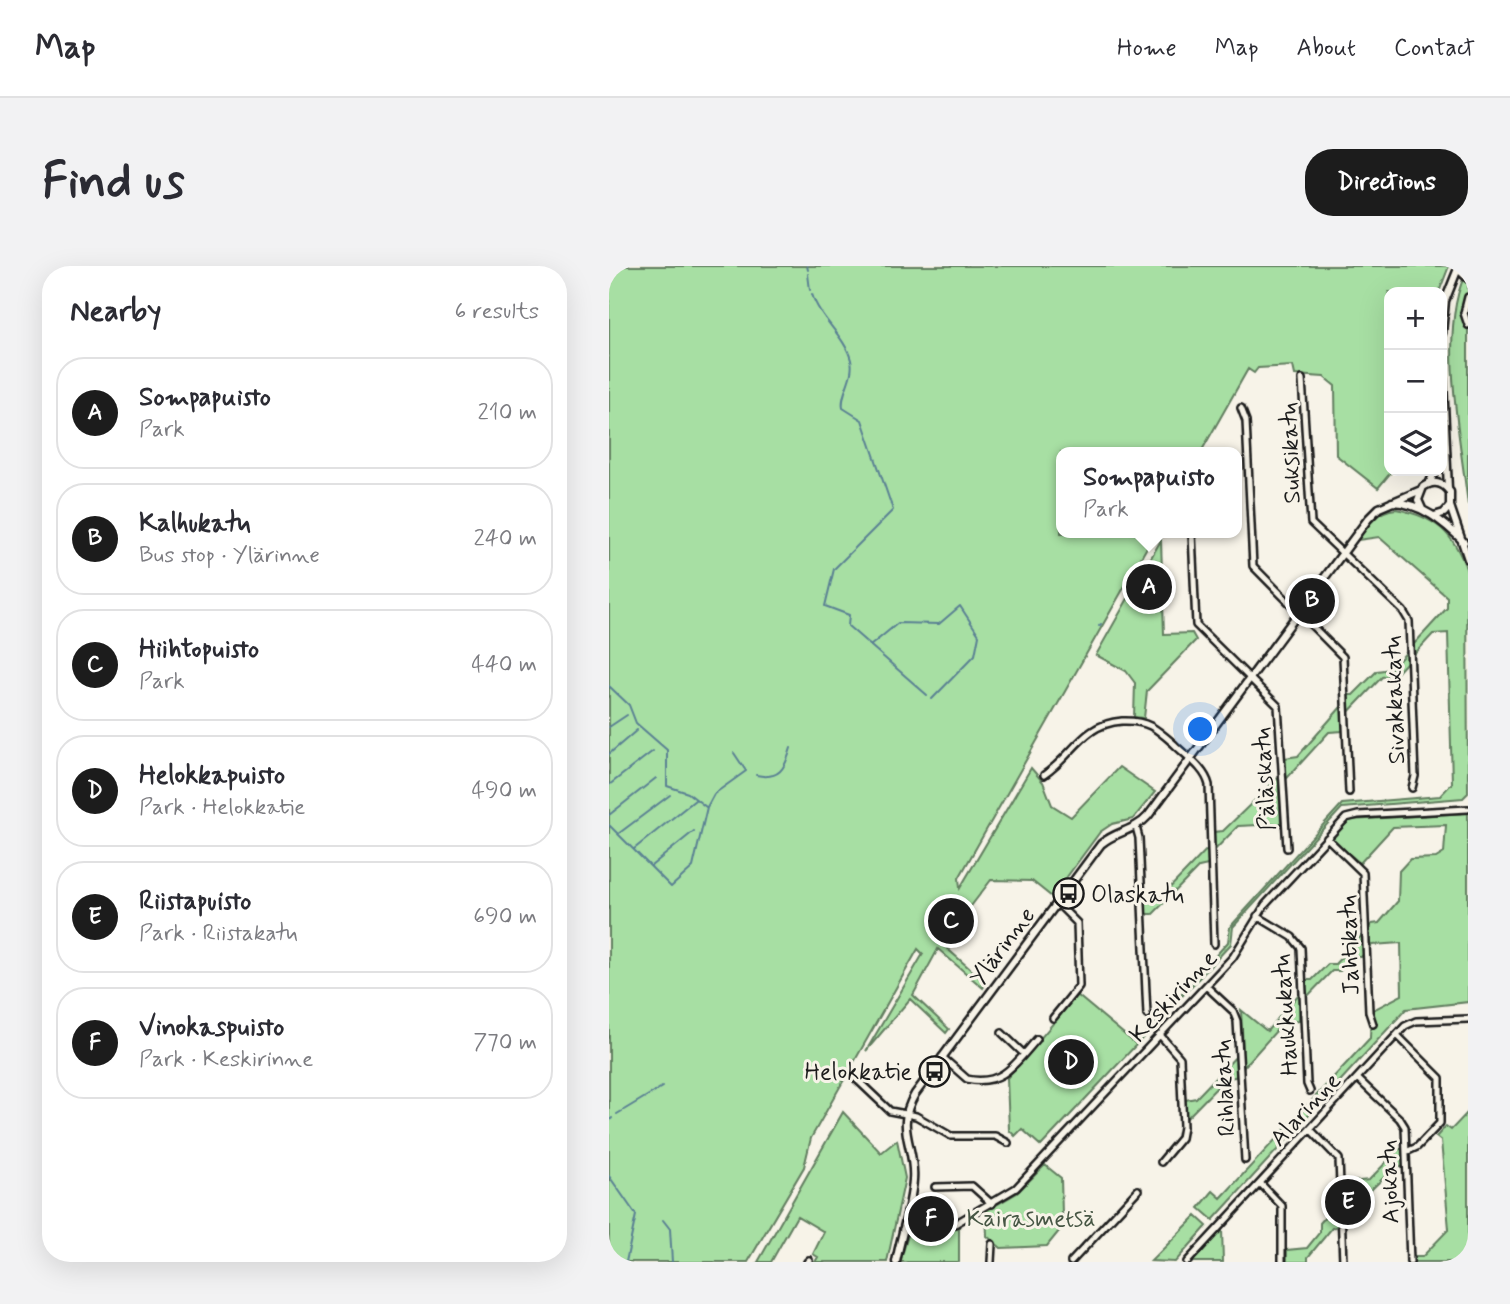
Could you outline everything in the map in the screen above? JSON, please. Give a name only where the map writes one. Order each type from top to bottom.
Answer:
[{"type":"street","points":[[1447,296],[1458,268],[1468,279]]},
{"type":"street","points":[[1468,297],[1464,313],[1468,324]]},
{"type":"street","name":"Suksikatu","points":[[1302,379],[1310,519],[1314,528],[1342,555]]},
{"type":"street","points":[[1241,408],[1246,421],[1254,566],[1343,657],[1349,792]]},
{"type":"street","points":[[1422,509],[1418,500],[1421,490],[1429,484],[1433,476]]},
{"type":"street","points":[[1447,476],[1450,506],[1468,559]]},
{"type":"street","points":[[1429,484],[1440,483],[1448,489]]},
{"type":"street","name":"Ylärinne","points":[[906,1114],[915,1094],[1101,844],[1113,835],[1136,827],[1190,759],[1372,514],[1390,502],[1421,490]]},
{"type":"street","points":[[1390,502],[1422,509],[1464,542]]},
{"type":"street","points":[[1434,516],[1444,513],[1450,506]]},
{"type":"street","name":"Päläskatu","points":[[1192,538],[1196,625],[1278,706],[1287,848]]},
{"type":"street","name":"Sivakkakatu","points":[[1342,555],[1403,611],[1409,621],[1415,776],[1412,788]]},
{"type":"street","points":[[1044,775],[1092,729],[1110,722],[1149,723],[1190,759],[1205,774],[1209,785],[1214,944]]},
{"type":"street","name":"Keskirinne","points":[[903,1229],[929,1233],[943,1231],[1016,1188],[1240,949],[1257,916],[1327,838],[1353,815],[1468,809]]},
{"type":"street","points":[[1136,827],[1139,838],[1147,1015]]},
{"type":"street","name":"Jahtikatu","points":[[1327,838],[1363,873],[1369,1012],[1373,1024]]},
{"type":"street","points":[[1053,1018],[1076,993],[1080,983],[1077,923],[1058,904]]},
{"type":"street","name":"Haukkukatu","points":[[1257,916],[1292,937],[1301,948],[1307,1084],[1310,1091]]},
{"type":"street","name":"Rihlakatu","points":[[1206,986],[1233,1011],[1237,1021],[1245,1160]]},
{"type":"street","name":"Alarinne","points":[[1187,1262],[1397,1035],[1416,1021],[1468,1019]]},
{"type":"street","points":[[1002,1033],[1024,1054]]},
{"type":"street","points":[[1160,1035],[1180,1058],[1183,1127],[1181,1138],[1161,1162]]},
{"type":"street","points":[[1397,1035],[1440,1077],[1440,1123],[1417,1147],[1406,1152]]},
{"type":"street","points":[[942,1057],[964,1078],[986,1081],[1001,1077],[1037,1040]]},
{"type":"street","points":[[851,1074],[885,1109],[906,1114],[951,1136],[995,1136],[1008,1143]]},
{"type":"street","name":"Ajokatu","points":[[1357,1078],[1403,1122],[1410,1262]]},
{"type":"street","points":[[896,1262],[914,1175],[905,1134],[906,1114]]},
{"type":"street","points":[[1310,1129],[1339,1158],[1343,1262]]},
{"type":"street","points":[[1260,1183],[1282,1206],[1282,1262]]},
{"type":"street","points":[[935,1187],[972,1186],[992,1204]]},
{"type":"street","points":[[1072,1262],[1138,1190]]},
{"type":"street","points":[[991,1262],[992,1244]]},
{"type":"green space","points":[[609,266],[1449,266],[1441,287],[1384,287],[1384,476],[1388,476],[1378,488],[1336,455],[1335,386],[1324,377],[1295,375],[1293,366],[1258,368],[1254,373],[1248,369],[1204,447],[1056,447],[1056,538],[1152,538],[959,878],[960,888],[1031,768],[1043,782],[1052,805],[1071,817],[1119,767],[1155,792],[1133,819],[1112,824],[1100,832],[1052,897],[1032,881],[991,880],[942,944],[986,983],[983,988],[938,949],[913,995],[949,1029],[946,1033],[910,999],[866,1051],[923,954],[918,949],[811,1138],[804,1167],[748,1262],[609,1262]]},
{"type":"green space","points":[[1468,269],[1468,505],[1456,417],[1452,352],[1459,293]]},
{"type":"green space","points":[[1396,509],[1422,517],[1442,529],[1456,546],[1467,571],[1468,793],[1463,798],[1342,808],[1233,927],[1231,944],[1041,1146],[1022,1129],[1015,1136],[1009,1130],[1007,1078],[1077,995],[1136,1044],[1228,942],[1230,927],[1342,804],[1440,796],[1452,783],[1448,633],[1433,634],[1395,675],[1382,677],[1343,718],[1343,731],[1329,732],[1279,787],[1281,824],[1238,826],[1208,857],[1208,865],[1199,867],[1153,914],[1145,914],[1145,898],[1160,898],[1213,843],[1213,832],[1223,831],[1284,772],[1284,758],[1298,756],[1348,699],[1348,695],[1353,695],[1377,671],[1391,669],[1447,608],[1447,597],[1379,537],[1358,540],[1378,515]]},
{"type":"green space","points":[[1161,540],[1164,634],[1192,633],[1196,640],[1147,691],[1144,718],[1134,717],[1135,683],[1126,671],[1096,655]]},
{"type":"green space","points":[[1468,813],[1468,1002],[1406,1009],[1213,1220],[1199,1208],[1213,1191],[1221,1198],[1370,1038],[1371,1011],[1402,995],[1401,943],[1372,945],[1361,957],[1351,957],[1340,971],[1332,971],[1299,1005],[1299,1021],[1284,1022],[1235,1077],[1226,1078],[1185,1120],[1185,1100],[1196,1098],[1243,1049],[1241,1010],[1267,1031],[1306,986],[1305,980],[1312,980],[1328,964],[1335,964],[1372,924],[1379,923],[1398,901],[1399,871],[1410,859],[1436,858],[1444,853],[1446,825],[1393,827],[1360,863],[1330,838],[1350,820]]},
{"type":"green space","points":[[843,1112],[881,1153],[897,1140],[905,1178],[887,1262],[815,1262],[818,1257],[813,1254],[824,1232],[797,1216],[771,1262],[758,1262]]},
{"type":"green space","points":[[1468,1112],[1468,1262],[1407,1262],[1413,1257],[1422,1257],[1449,1229],[1441,1141],[1436,1137],[1446,1126],[1451,1130]]},
{"type":"green space","points":[[1399,1149],[1403,1149],[1403,1168],[1397,1165],[1352,1208],[1348,1218],[1332,1228],[1308,1257],[1308,1262],[1287,1262],[1287,1250],[1307,1248],[1320,1232],[1320,1223],[1343,1197],[1342,1183],[1369,1180]]},
{"type":"green space","name":"Kairasmetsä","points":[[1045,1165],[1061,1178],[1062,1214],[1068,1220],[1047,1246],[1001,1248],[987,1236],[986,1211],[1017,1193]]},
{"type":"green space","points":[[1196,1216],[1207,1226],[1175,1262],[1151,1261]]},
{"type":"green space","points":[[959,1227],[959,1262],[900,1262],[908,1235],[936,1237]]},
{"type":"green space","points":[[1222,1229],[1223,1262],[1192,1262]]},
{"type":"waterway","points":[[807,266],[808,270]]},
{"type":"waterway","points":[[808,274],[810,290]]},
{"type":"waterway","points":[[812,294],[820,311],[848,351],[852,366],[843,408],[862,420],[893,510],[834,569],[825,606],[849,615],[848,626],[927,695]]},
{"type":"waterway","points":[[870,646],[898,623],[939,624],[960,606],[979,635],[975,655],[932,699]]},
{"type":"waterway","points":[[609,686],[629,705],[636,723],[667,750],[667,786],[688,793],[706,807]]},
{"type":"waterway","points":[[609,727],[627,715]]},
{"type":"waterway","points":[[609,754],[637,730]]},
{"type":"waterway","points":[[756,775],[770,776],[780,771],[791,748]]},
{"type":"waterway","points":[[609,785],[653,751]]},
{"type":"waterway","points":[[609,825],[671,887],[693,867],[707,807],[714,794],[746,771],[734,753]]},
{"type":"waterway","points":[[609,815],[656,778]]},
{"type":"waterway","points":[[618,834],[670,795]]},
{"type":"waterway","points":[[634,849],[695,800]]},
{"type":"waterway","points":[[651,866],[694,831]]},
{"type":"waterway","points":[[617,1114],[662,1087]]},
{"type":"waterway","points":[[609,1121],[612,1118]]},
{"type":"waterway","points":[[609,1176],[636,1215],[626,1262]]},
{"type":"waterway","points":[[663,1220],[670,1229],[672,1262]]},
{"type":"place","name":"Sompapuisto","points":[[1149,587]]},
{"type":"place","name":"Kalhukatu","points":[[1312,601]]},
{"type":"place","name":"Olaskatu","points":[[1068,894]]},
{"type":"place","name":"Hiihtopuisto","points":[[951,921]]},
{"type":"place","name":"Helokkapuisto","points":[[1071,1062]]},
{"type":"place","name":"Helokkatie","points":[[935,1071]]},
{"type":"place","name":"Riistapuisto","points":[[1348,1202]]},
{"type":"place","name":"Vinokaspuisto","points":[[931,1219]]}]
